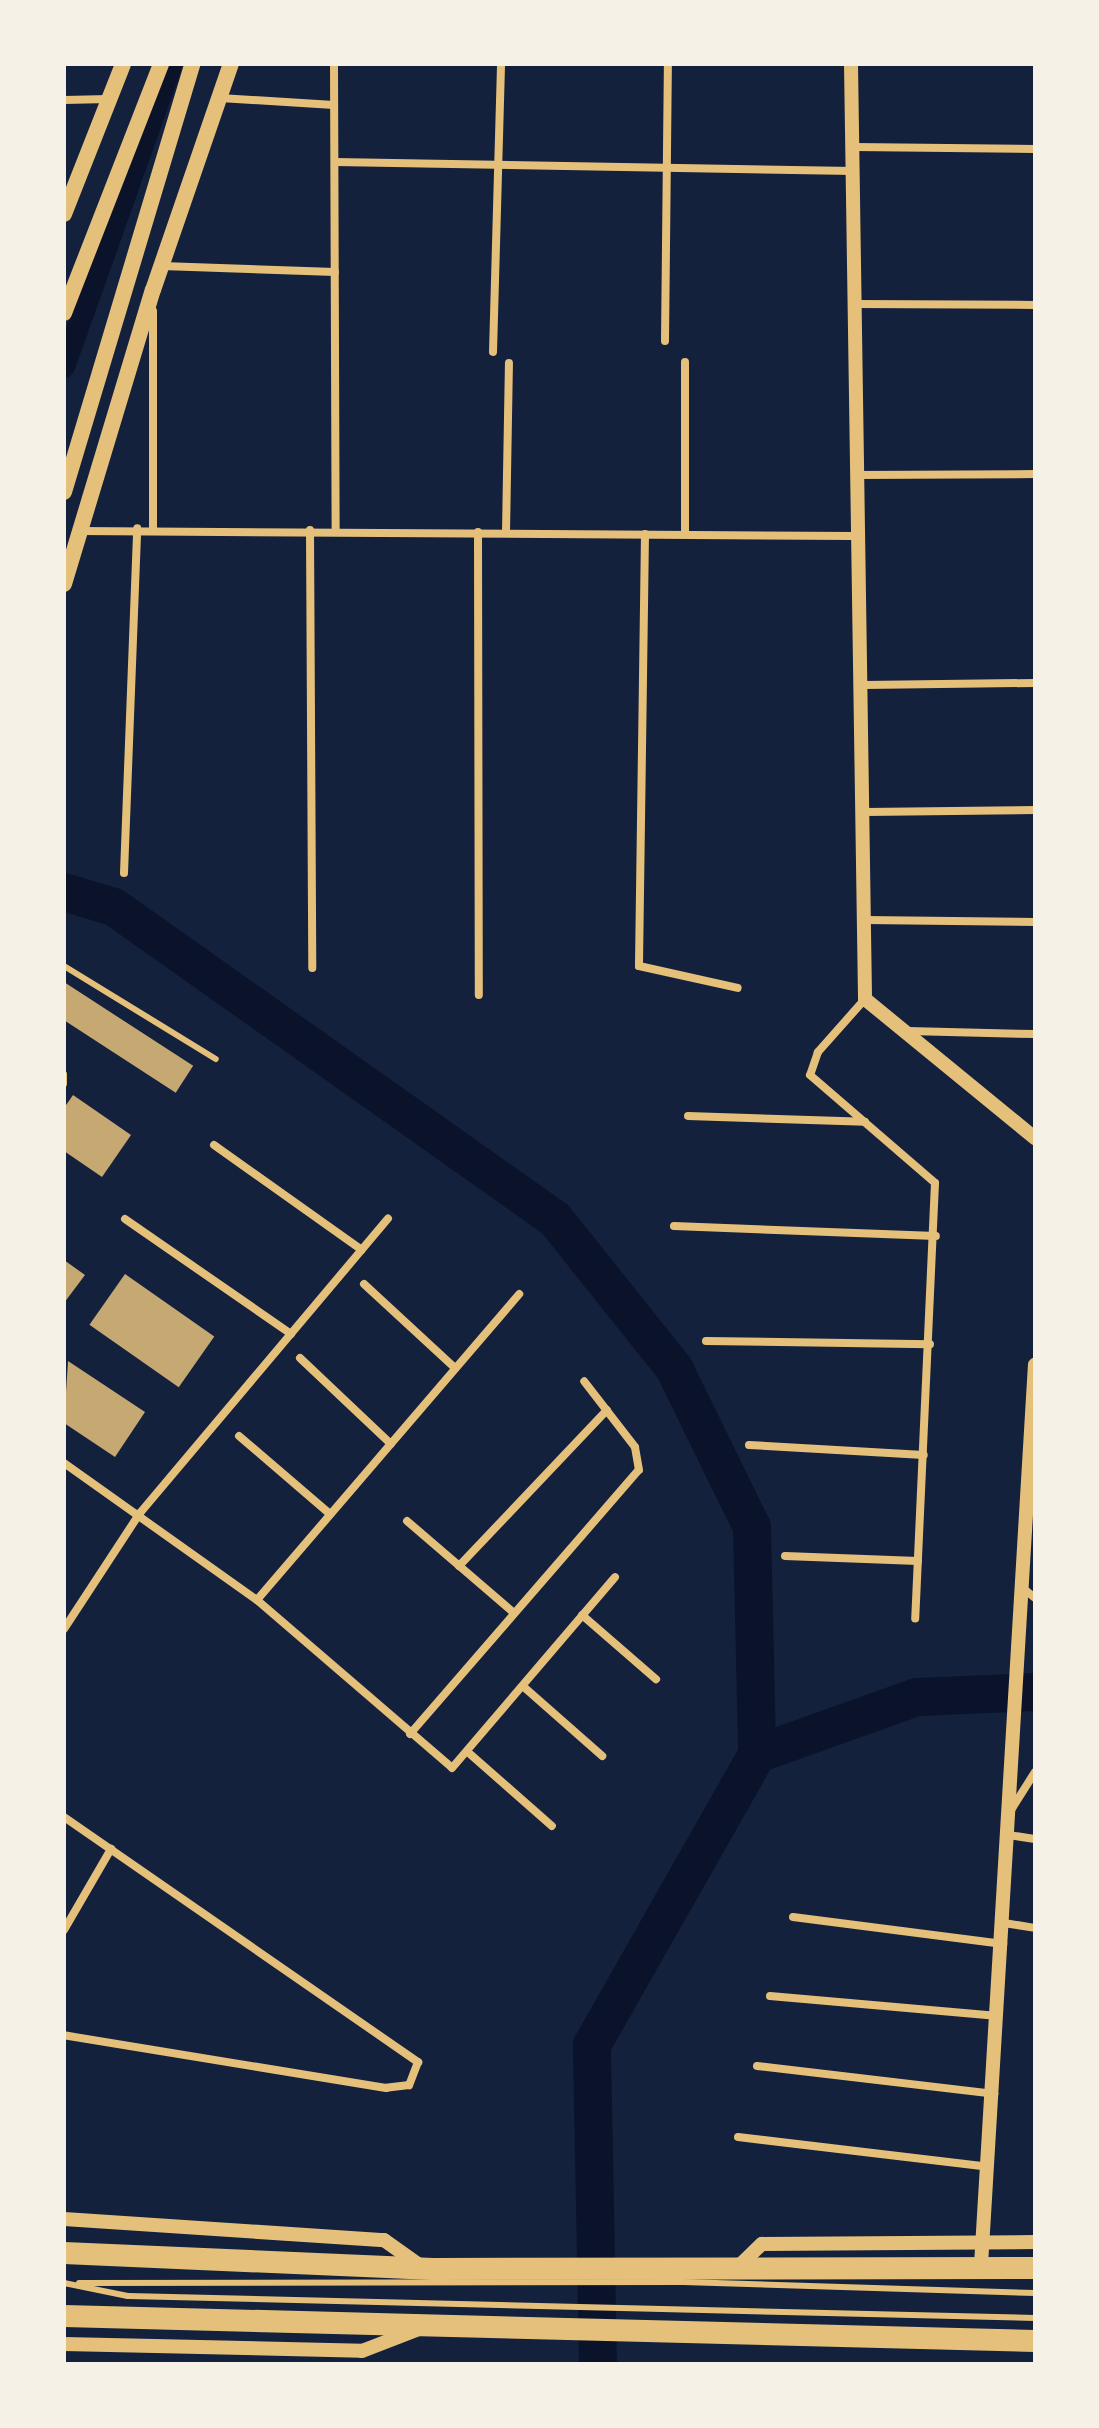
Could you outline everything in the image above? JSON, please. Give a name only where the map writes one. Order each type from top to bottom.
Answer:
[{"type":"highway","points":[[64,2253],[429,2273],[687,2273],[741,2264],[1035,2268]]},
{"type":"highway","points":[[64,2316],[428,2320],[677,2318],[1035,2341]]},
{"type":"main road","points":[[64,214],[123,64]]},
{"type":"main road","points":[[64,313],[161,64]]},
{"type":"main road","points":[[64,492],[137,265],[180,98],[192,64]]},
{"type":"main road","points":[[64,584],[153,290],[231,64]]},
{"type":"street","points":[[334,64],[336,530]]},
{"type":"street","points":[[493,352],[501,64]]},
{"type":"street","points":[[665,341],[668,64]]},
{"type":"street","points":[[851,64],[854,147],[853,536],[864,685],[865,999],[810,1067],[818,1086],[930,1174],[936,1236],[915,1619]]},
{"type":"street","points":[[219,98],[334,105]]},
{"type":"street","points":[[64,100],[109,99]]},
{"type":"street","points":[[854,147],[1035,149]]},
{"type":"street","points":[[335,162],[853,171]]},
{"type":"street","points":[[161,266],[335,272]]},
{"type":"street","points":[[153,290],[153,529]]},
{"type":"street","points":[[853,304],[1035,305]]},
{"type":"street","points":[[685,362],[685,533]]},
{"type":"street","points":[[506,532],[509,363]]},
{"type":"street","points":[[853,475],[1035,474]]},
{"type":"street","points":[[124,873],[137,528]]},
{"type":"street","points":[[79,531],[137,528],[853,536]]},
{"type":"street","points":[[310,530],[312,968]]},
{"type":"street","points":[[478,532],[479,995]]},
{"type":"street","points":[[645,534],[639,966],[738,988]]},
{"type":"street","points":[[864,685],[1035,683]]},
{"type":"street","points":[[865,812],[1035,810]]},
{"type":"street","points":[[865,920],[1035,922]]},
{"type":"street","points":[[865,999],[1035,1138]]},
{"type":"street","points":[[905,1031],[1035,1034]]},
{"type":"street","points":[[688,1116],[865,1122]]},
{"type":"street","points":[[214,1145],[362,1250]]},
{"type":"street","points":[[125,1219],[291,1334]]},
{"type":"street","points":[[64,1629],[140,1513],[388,1219]]},
{"type":"street","points":[[674,1226],[936,1236]]},
{"type":"street","points":[[364,1284],[455,1368]]},
{"type":"street","points":[[257,1600],[519,1294]]},
{"type":"street","points":[[706,1341],[930,1344]]},
{"type":"street","points":[[300,1358],[391,1444]]},
{"type":"street","points":[[981,2265],[1014,1750],[1028,1599],[1035,1365]]},
{"type":"street","points":[[410,1734],[639,1470],[635,1447],[584,1381]]},
{"type":"street","points":[[459,1566],[607,1410]]},
{"type":"street","points":[[239,1436],[330,1514]]},
{"type":"street","points":[[749,1445],[924,1455]]},
{"type":"street","points":[[64,1463],[140,1513],[257,1600],[452,1768],[470,1754],[615,1577]]},
{"type":"street","points":[[407,1521],[514,1613]]},
{"type":"street","points":[[785,1556],[918,1561]]},
{"type":"street","points":[[64,1605],[76,1612]]},
{"type":"street","points":[[582,1615],[656,1679]]},
{"type":"street","points":[[525,1688],[602,1756]]},
{"type":"street","points":[[470,1754],[552,1826]]},
{"type":"street","points":[[1011,1811],[1035,1772]]},
{"type":"street","points":[[64,1817],[397,2042],[418,2062],[416,2075],[409,2085],[386,2088],[64,2035]]},
{"type":"street","points":[[1009,1835],[1035,1839]]},
{"type":"street","points":[[64,1930],[111,1849]]},
{"type":"street","points":[[793,1917],[1003,1944]]},
{"type":"street","points":[[1004,1923],[1035,1928]]},
{"type":"street","points":[[770,1996],[998,2016]]},
{"type":"street","points":[[757,2066],[994,2094]]},
{"type":"street","points":[[738,2137],[989,2168]]},
{"type":"street","points":[[64,2219],[384,2240],[429,2273]]},
{"type":"street","points":[[741,2264],[762,2244],[1035,2242]]},
{"type":"street","points":[[64,2344],[362,2351],[428,2320]]},
{"type":"lane","points":[[64,966],[216,1059]]},
{"type":"lane","points":[[64,1074],[64,1084]]},
{"type":"lane","points":[[66,2284],[429,2273]]},
{"type":"lane","points":[[687,2273],[1035,2293]]},
{"type":"lane","points":[[66,2284],[128,2296],[428,2320]]},
{"type":"lane","points":[[677,2318],[1035,2318]]},
{"type":"building","points":[[64,982],[193,1066],[176,1093],[64,1020]]},
{"type":"building","points":[[73,1095],[131,1135],[102,1177],[64,1151],[64,1108]]},
{"type":"building","points":[[64,1260],[85,1275],[64,1303]]},
{"type":"building","points":[[125,1274],[214,1337],[179,1387],[89,1325]]},
{"type":"building","points":[[68,1361],[145,1412],[115,1457],[64,1423]]},
{"type":"waterway","points":[[64,367],[172,64]]},
{"type":"waterway","points":[[64,892],[114,907],[555,1219],[674,1368],[752,1527],[757,1754]]},
{"type":"waterway","points":[[598,2364],[592,2045],[757,1754],[917,1697],[1035,1692]]}]
